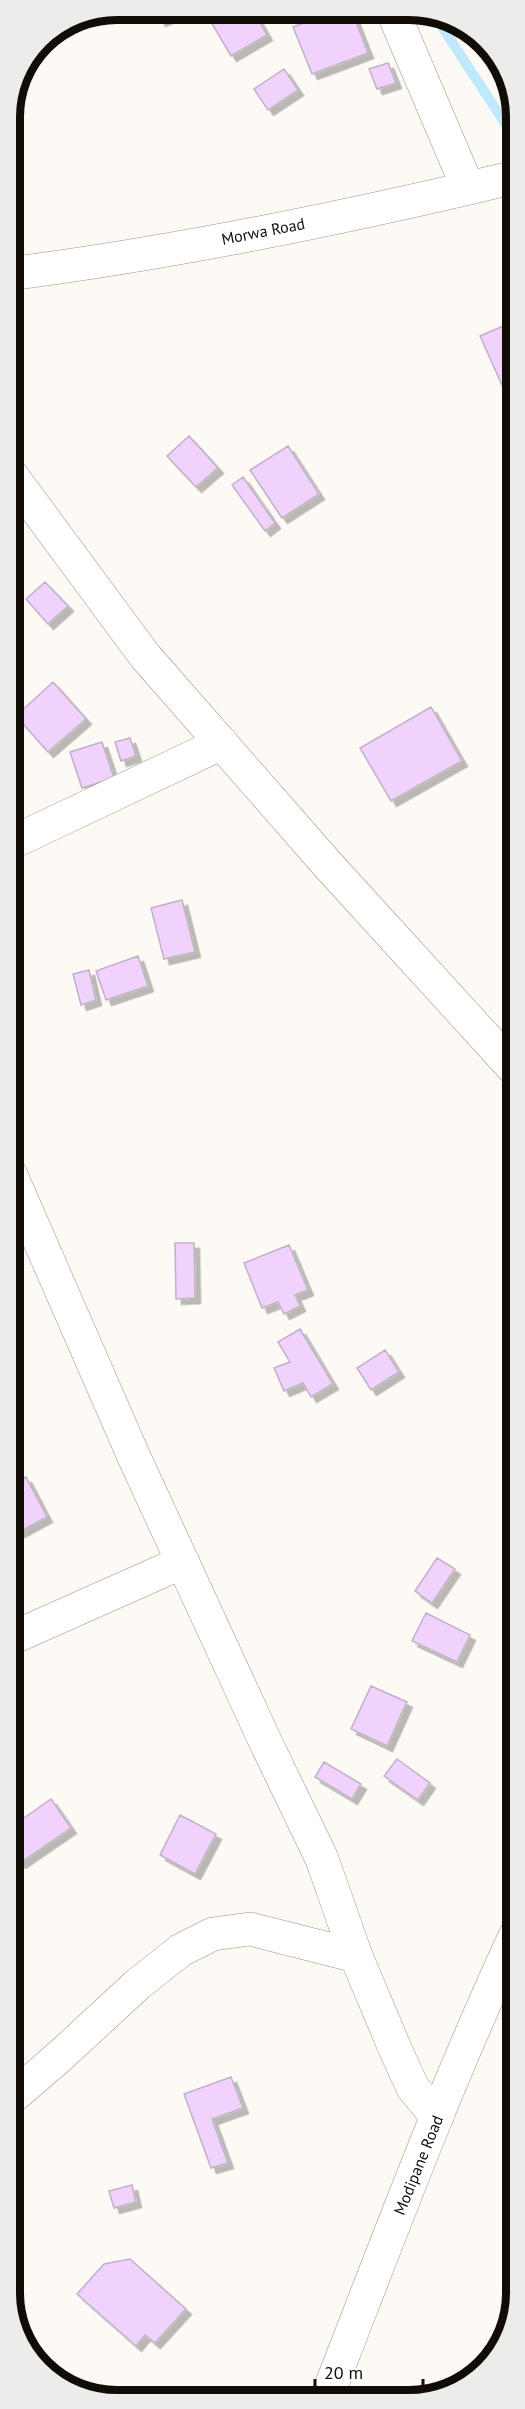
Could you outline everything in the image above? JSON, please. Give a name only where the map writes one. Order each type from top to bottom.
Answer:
[{"type":"street","points":[[396,20],[468,188]]},
{"type":"street","name":"Morwa Road","points":[[20,273],[92,263],[296,225],[506,179]]},
{"type":"street","points":[[20,487],[145,656],[328,865],[506,1060]]},
{"type":"street","points":[[20,839],[222,743]]},
{"type":"street","points":[[20,1196],[134,1458],[322,1859],[356,1956],[413,2088],[437,2117]]},
{"type":"street","points":[[20,1635],[183,1562]]},
{"type":"street","points":[[20,2090],[138,1984],[181,1950],[213,1934],[250,1929],[356,1956]]},
{"type":"street","name":"Modipane Road","points":[[330,2390],[483,2003],[505,1957]]},
{"type":"building","points":[[214,20],[258,20],[267,35],[231,56],[211,22]]},
{"type":"building","points":[[311,20],[355,20],[368,53],[312,74],[293,27]]},
{"type":"building","points":[[388,63],[396,83],[377,89],[369,69]]},
{"type":"building","points":[[284,69],[298,90],[268,110],[254,89]]},
{"type":"building","points":[[506,325],[506,394],[480,336]]},
{"type":"building","points":[[189,436],[218,468],[196,487],[167,456]]},
{"type":"building","points":[[288,446],[319,494],[282,518],[250,470]]},
{"type":"building","points":[[243,477],[275,523],[265,531],[232,485]]},
{"type":"building","points":[[45,582],[68,606],[48,624],[26,599]]},
{"type":"building","points":[[53,682],[86,719],[48,752],[20,720],[20,712]]},
{"type":"building","points":[[431,707],[462,761],[391,801],[360,748]]},
{"type":"building","points":[[130,738],[136,756],[121,761],[115,742]]},
{"type":"building","points":[[102,742],[114,778],[82,788],[70,752]]},
{"type":"building","points":[[182,900],[195,952],[164,959],[151,908]]},
{"type":"building","points":[[138,956],[148,986],[106,1000],[96,971]]},
{"type":"building","points":[[89,970],[96,1000],[81,1005],[73,974]]},
{"type":"building","points":[[175,1243],[194,1243],[195,1298],[176,1299]]},
{"type":"building","points":[[289,1245],[308,1290],[295,1295],[300,1306],[284,1314],[278,1302],[262,1308],[244,1263]]},
{"type":"building","points":[[300,1329],[333,1384],[311,1397],[303,1383],[284,1391],[274,1368],[290,1362],[278,1342]]},
{"type":"building","points":[[385,1350],[399,1372],[371,1390],[357,1368]]},
{"type":"building","points":[[26,1477],[47,1517],[20,1532],[20,1480]]},
{"type":"building","points":[[437,1558],[455,1569],[432,1603],[415,1591]]},
{"type":"building","points":[[426,1613],[470,1635],[457,1662],[412,1641]]},
{"type":"building","points":[[371,1686],[407,1702],[387,1746],[351,1729]]},
{"type":"building","points":[[397,1759],[430,1783],[418,1800],[384,1776]]},
{"type":"building","points":[[324,1762],[361,1784],[352,1799],[315,1777]]},
{"type":"building","points":[[51,1799],[71,1828],[20,1863],[20,1821]]},
{"type":"building","points":[[180,1815],[216,1834],[195,1874],[160,1855]]},
{"type":"building","points":[[231,2077],[243,2108],[212,2119],[228,2163],[211,2168],[184,2094]]},
{"type":"building","points":[[132,2185],[136,2202],[114,2208],[109,2191]]},
{"type":"building","points":[[130,2259],[186,2309],[155,2343],[145,2335],[136,2346],[77,2294],[104,2264]]},
{"type":"waterway","points":[[441,26],[506,125]]}]
